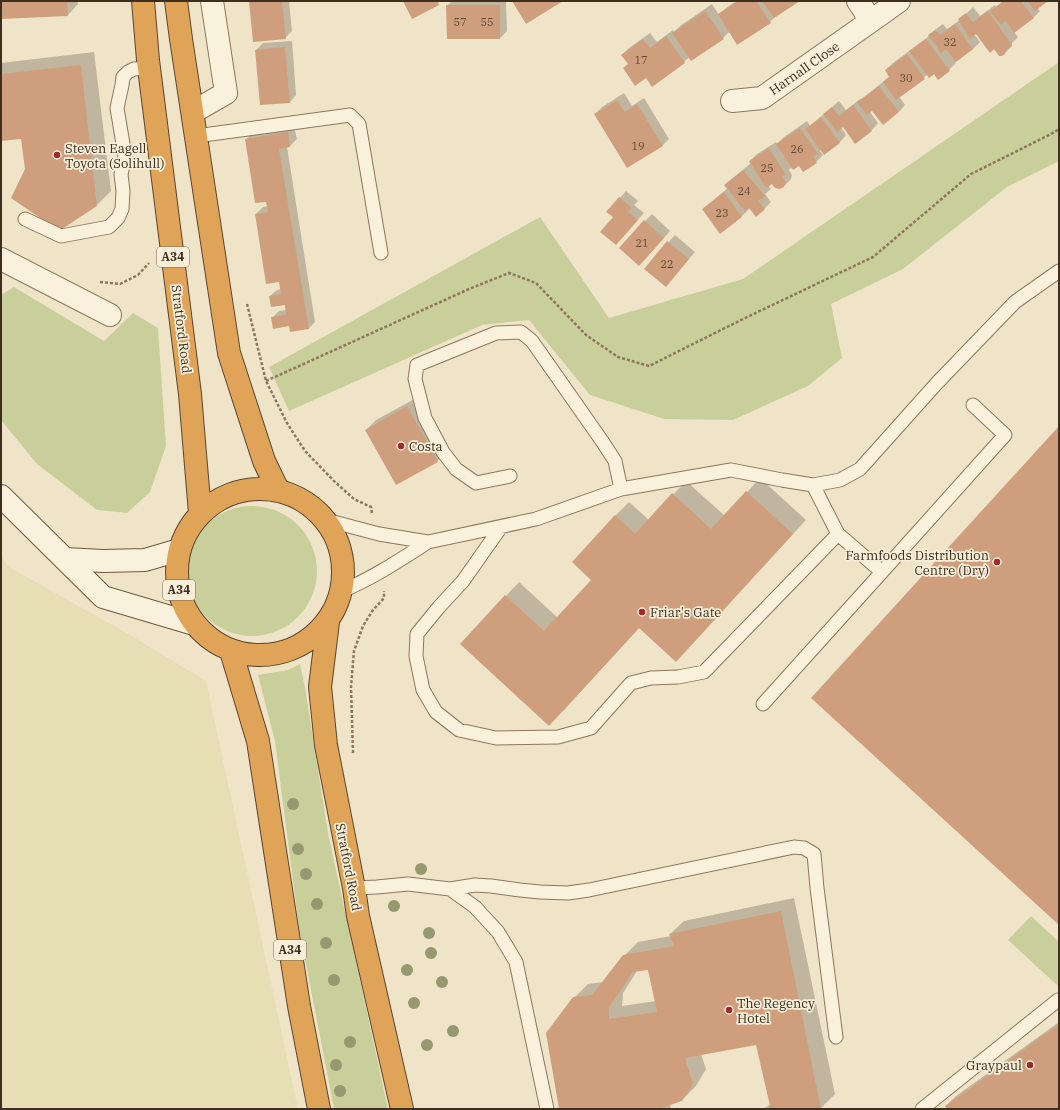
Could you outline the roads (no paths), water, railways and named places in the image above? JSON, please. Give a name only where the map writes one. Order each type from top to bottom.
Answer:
[{"type":"highway","name":"Stratford Road","points":[[143,1],[149,68],[190,394],[200,514]]},
{"type":"highway","points":[[176,1],[229,353],[264,461],[278,490]]},
{"type":"highway","name":"A34","points":[[257,488],[278,490],[292,495],[306,502],[326,520],[339,544],[344,568],[342,591],[328,622],[317,634],[303,644],[284,653],[262,656],[231,651],[207,637],[194,624],[181,601],[176,576],[179,550],[187,531],[200,514],[217,500],[236,492],[257,488]]},
{"type":"highway","name":"Stratford Road","points":[[328,622],[320,687],[326,745],[354,888],[358,916],[402,1109]]},
{"type":"highway","name":"A34","points":[[231,651],[258,741],[299,1006],[319,1109]]},
{"type":"street","points":[[193,112],[226,93],[212,1]]},
{"type":"street","points":[[858,1],[871,21]]},
{"type":"street","name":"Harnall Close","points":[[732,101],[762,98],[899,1]]},
{"type":"street","points":[[1,259],[110,315]]},
{"type":"street","points":[[1,496],[103,597],[194,624]]},
{"type":"street","points":[[65,559],[103,561],[145,560],[179,550]]},
{"type":"lane","points":[[24,219],[61,236],[108,227],[118,218],[122,209],[122,174],[125,156],[117,108],[123,77],[134,69],[149,68]]},
{"type":"lane","points":[[196,136],[350,114],[359,124],[381,253]]},
{"type":"lane","points":[[326,520],[379,534],[428,542],[536,519],[621,489],[732,470],[814,485],[840,480],[860,469],[937,383],[1015,302],[1059,271]]},
{"type":"lane","points":[[510,476],[476,483],[456,469],[444,452],[425,418],[415,379],[417,365],[496,333],[521,332],[532,341],[615,461],[621,489]]},
{"type":"lane","points":[[763,704],[1005,435],[973,405]]},
{"type":"lane","points":[[814,485],[838,534],[882,572]]},
{"type":"lane","points":[[501,527],[463,581],[417,634],[416,656],[423,690],[436,712],[459,730],[496,738],[558,737],[591,728],[631,683],[651,678],[678,677],[704,672],[838,534]]},
{"type":"lane","points":[[342,591],[383,571],[428,542]]},
{"type":"lane","points":[[354,888],[408,884],[450,889],[475,885],[520,890],[568,892],[589,890],[794,847],[804,848],[814,854],[836,1037]]},
{"type":"lane","points":[[450,889],[475,907],[498,932],[516,962],[547,1109]]},
{"type":"lane","points":[[922,1109],[1058,1000],[1059,1001]]},
{"type":"place","name":"Steven Eagell Toyota (Solihull)","points":[[57,155]]},
{"type":"place","name":"Costa","points":[[401,446]]},
{"type":"place","name":"Farmfoods Distribution Centre (Dry)","points":[[997,562]]},
{"type":"place","name":"Friar's Gate","points":[[642,612]]},
{"type":"place","name":"The Regency Hotel","points":[[729,1010]]},
{"type":"place","name":"Graypaul","points":[[1030,1065]]}]
